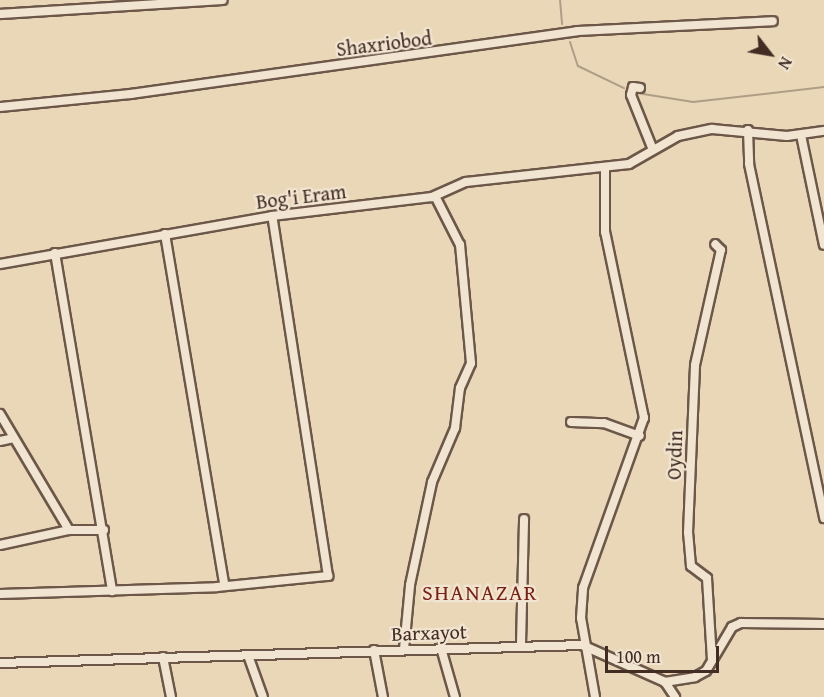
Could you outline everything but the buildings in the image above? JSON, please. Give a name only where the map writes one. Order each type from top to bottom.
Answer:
[{"type":"street","points":[[0,14],[223,0]]},
{"type":"street","name":"Shaxriobod","points":[[0,107],[131,94],[577,31],[773,21]]},
{"type":"street","points":[[640,88],[633,87],[631,94],[653,150]]},
{"type":"street","name":"Bog'i Eram","points":[[0,264],[272,216],[435,196],[466,182],[629,164],[678,136],[712,129],[801,135],[824,131]]},
{"type":"street","points":[[748,130],[749,165],[824,518]]},
{"type":"street","points":[[801,135],[824,245]]},
{"type":"street","points":[[595,697],[589,649],[581,618],[583,588],[640,436],[644,418],[605,232],[605,168]]},
{"type":"street","points":[[404,649],[410,585],[432,482],[455,428],[460,388],[471,363],[460,245],[435,196]]},
{"type":"street","points":[[0,594],[112,591],[328,576],[272,216]]},
{"type":"street","points":[[165,234],[224,583]]},
{"type":"street","name":"Oydin","points":[[712,663],[707,578],[691,566],[688,532],[695,365],[721,250],[715,244]]},
{"type":"street","points":[[55,253],[104,530],[112,591]]},
{"type":"street","points":[[0,414],[69,530]]},
{"type":"street","points":[[570,422],[604,423],[640,436]]},
{"type":"street","points":[[0,441],[14,438]]},
{"type":"street","points":[[521,644],[524,519]]},
{"type":"street","points":[[0,545],[69,530],[104,530]]},
{"type":"street","points":[[675,697],[665,682],[695,678],[712,663],[732,627],[741,623],[824,624]]},
{"type":"street","name":"Barxayot","points":[[0,663],[163,657],[249,658],[521,644],[582,645],[665,682]]},
{"type":"street","points":[[441,648],[455,697]]},
{"type":"street","points":[[374,650],[383,697]]},
{"type":"street","points":[[163,657],[171,697]]},
{"type":"street","points":[[249,658],[263,697]]},
{"type":"waterway","points":[[560,0],[562,24]]},
{"type":"waterway","points":[[570,42],[578,66],[624,88]]},
{"type":"waterway","points":[[637,93],[693,102],[824,87]]},
{"type":"district","name":"SHАNAZAR","points":[[480,593]]}]
